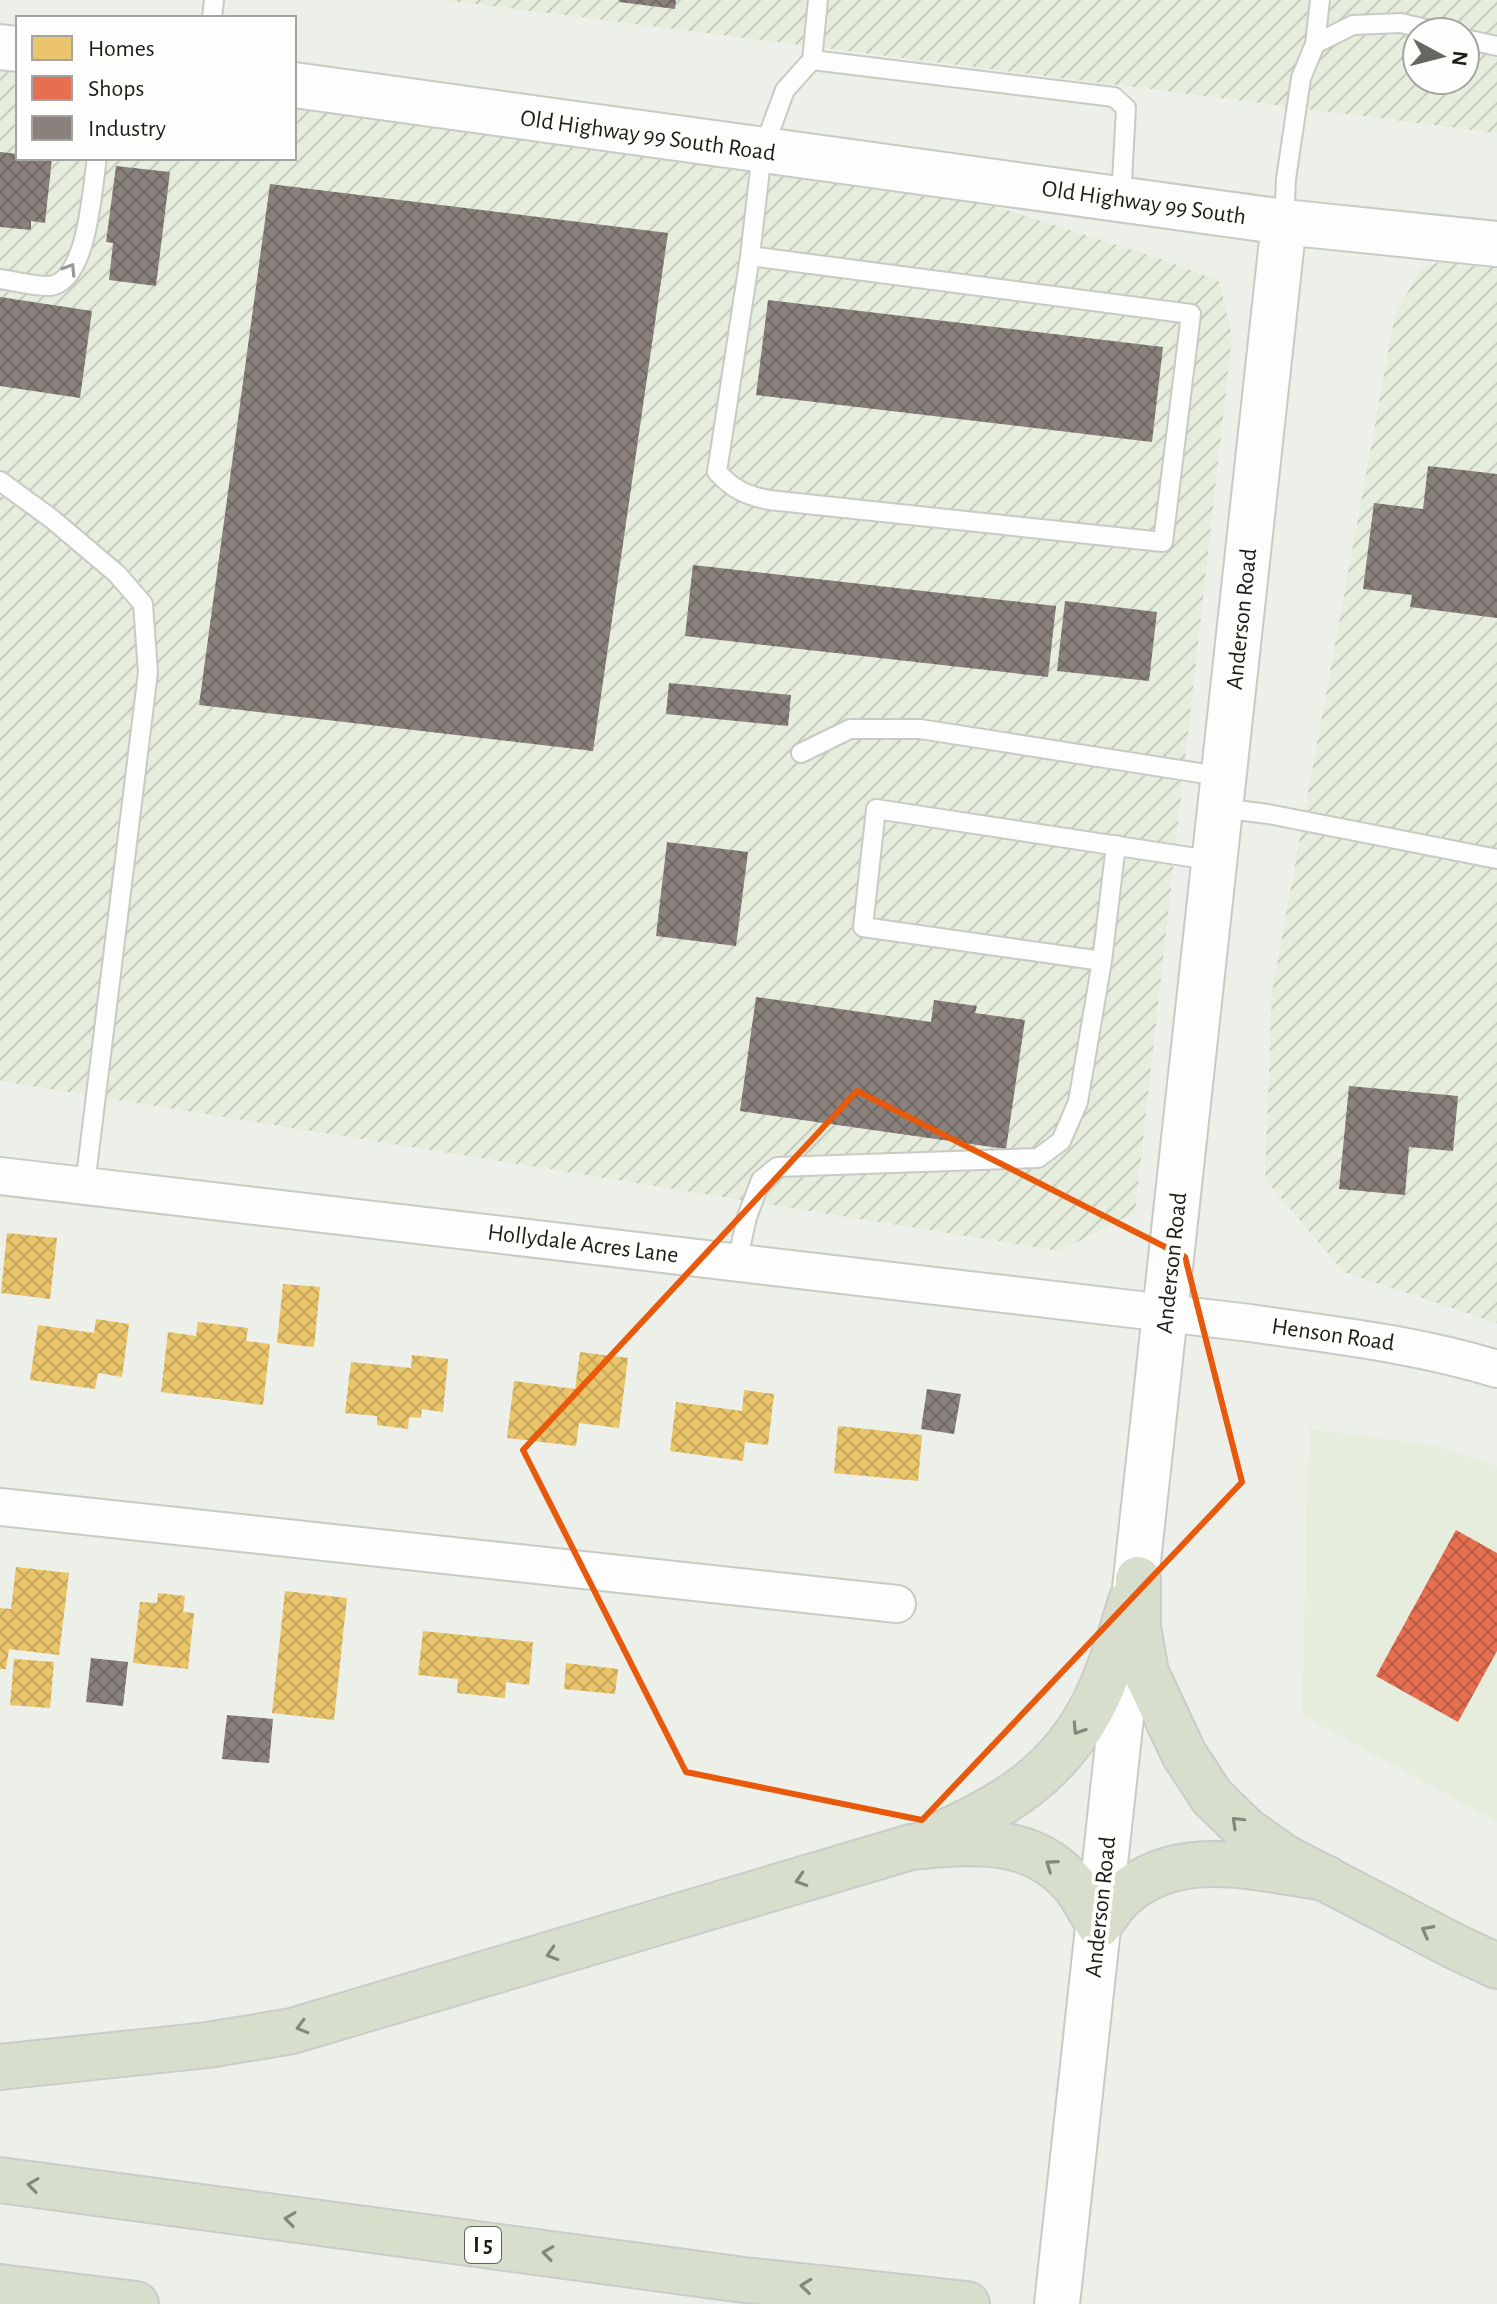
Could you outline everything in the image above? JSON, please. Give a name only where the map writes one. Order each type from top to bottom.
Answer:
[{"type":"highway","points":[[0,2067],[180,2048],[292,2031],[911,1847],[972,1821],[1002,1805],[1046,1769],[1074,1737],[1093,1706],[1109,1667],[1138,1579]]},
{"type":"highway","points":[[1138,1579],[1138,1627],[1146,1673],[1184,1754],[1212,1797],[1246,1830],[1284,1857],[1497,1966]]},
{"type":"highway","points":[[911,1847],[969,1842],[1005,1845],[1035,1854],[1060,1871],[1079,1892],[1099,1925],[1122,1896],[1152,1874],[1180,1866],[1213,1862],[1326,1878]]},
{"type":"highway","name":"I 5","points":[[0,2180],[728,2278],[967,2304]]},
{"type":"highway","points":[[0,2287],[136,2304]]},
{"type":"street","name":"Old Highway 99 South Road","points":[[296,85],[1003,184]]},
{"type":"street","name":"Old Highway 99 South","points":[[1003,184],[1284,222]]},
{"type":"street","points":[[1284,222],[1497,244]]},
{"type":"street","name":"Anderson Road","points":[[1057,2304],[1284,222]]},
{"type":"street","name":"Hollydale Acres Lane","points":[[0,1176],[1167,1312]]},
{"type":"street","name":"Henson Road","points":[[1167,1312],[1401,1345],[1497,1369]]},
{"type":"street","points":[[0,1507],[897,1604]]},
{"type":"lane","points":[[750,256],[1191,314],[1163,542],[769,500],[749,496],[730,486],[717,472],[750,256],[762,152],[785,90],[812,60],[818,0]]},
{"type":"lane","points":[[1284,222],[1286,179],[1301,78],[1315,44],[1320,0]]},
{"type":"lane","points":[[1315,44],[1353,25],[1401,23]]},
{"type":"lane","points":[[812,60],[1114,97],[1126,108],[1121,199]]},
{"type":"lane","points":[[0,279],[49,286],[63,281],[85,242],[97,160]]},
{"type":"lane","points":[[0,481],[52,519],[106,565],[143,604],[148,672],[85,1185]]},
{"type":"lane","points":[[801,753],[850,729],[920,729],[1223,792],[1268,814],[1497,859]]},
{"type":"lane","points":[[1102,961],[863,927],[876,809],[1216,861]]},
{"type":"lane","points":[[737,1262],[747,1217],[761,1180],[777,1167],[1038,1158],[1061,1141],[1078,1102],[1102,961],[1116,845]]},
{"type":"highlighted area","points":[[857,1091],[1185,1257],[1242,1482],[922,1820],[686,1772],[523,1450]]},
{"type":"shaded area","points":[[443,0],[1497,0],[1497,133]]},
{"type":"shaded area","points":[[0,67],[16,70],[16,160],[296,160],[296,108],[991,205],[1161,259],[1219,281],[1232,336],[1135,1212],[1060,1251],[0,1081]]},
{"type":"shaded area","points":[[1468,250],[1497,254],[1497,1323],[1344,1272],[1265,1179],[1272,992],[1395,315],[1420,270]]},
{"type":"shaded area","points":[[1309,1429],[1433,1445],[1497,1466],[1497,1822],[1302,1715]]},
{"type":"building: Homes","points":[[7,1233],[57,1238],[50,1299],[1,1293]]},
{"type":"building: Homes","points":[[283,1284],[320,1287],[314,1347],[277,1343]]},
{"type":"building: Homes","points":[[96,1319],[129,1324],[122,1377],[98,1373],[95,1389],[30,1380],[38,1325],[94,1333]]},
{"type":"building: Homes","points":[[198,1322],[248,1328],[246,1341],[270,1344],[263,1405],[161,1392],[168,1332],[196,1336]]},
{"type":"building: Homes","points":[[580,1352],[628,1358],[619,1428],[579,1423],[576,1446],[507,1438],[514,1381],[575,1389]]},
{"type":"building: Homes","points":[[412,1355],[448,1359],[443,1412],[422,1409],[421,1418],[409,1417],[408,1429],[377,1425],[377,1416],[345,1413],[351,1362],[411,1368]]},
{"type":"building: Homes","points":[[744,1390],[774,1394],[768,1445],[745,1442],[743,1461],[670,1451],[676,1402],[742,1411]]},
{"type":"building: Homes","points":[[838,1426],[922,1435],[918,1481],[834,1473]]},
{"type":"building: Homes","points":[[16,1567],[69,1573],[59,1655],[9,1649],[6,1669],[0,1669],[0,1608],[11,1609]]},
{"type":"building: Homes","points":[[285,1591],[347,1598],[334,1720],[272,1713]]},
{"type":"building: Homes","points":[[158,1593],[185,1596],[183,1612],[194,1613],[188,1669],[133,1663],[140,1602],[157,1603]]},
{"type":"building: Homes","points":[[423,1631],[533,1642],[529,1685],[506,1682],[505,1698],[457,1693],[458,1679],[418,1675]]},
{"type":"building: Homes","points":[[14,1659],[54,1662],[50,1708],[10,1705]]},
{"type":"building: Homes","points":[[566,1663],[618,1669],[615,1694],[564,1689]]},
{"type":"building: Shops","points":[[1456,1530],[1497,1553],[1497,1651],[1458,1722],[1376,1676]]},
{"type":"building: Industry","points":[[619,0],[676,0],[675,9]]},
{"type":"building: Industry","points":[[0,152],[16,154],[16,160],[52,160],[45,223],[31,221],[31,230],[0,227]]},
{"type":"building: Industry","points":[[116,166],[170,172],[156,286],[109,280],[113,243],[106,242]]},
{"type":"building: Industry","points":[[270,184],[668,233],[593,751],[199,705]]},
{"type":"building: Industry","points":[[0,297],[92,311],[80,398],[0,386]]},
{"type":"building: Industry","points":[[768,300],[1163,347],[1152,442],[756,395]]},
{"type":"building: Industry","points":[[1428,466],[1497,474],[1497,618],[1410,607],[1412,595],[1363,589],[1374,503],[1423,509]]},
{"type":"building: Industry","points":[[693,565],[1056,606],[1048,677],[685,636]]},
{"type":"building: Industry","points":[[1065,601],[1157,612],[1149,681],[1057,671]]},
{"type":"building: Industry","points":[[669,683],[791,695],[788,726],[666,714]]},
{"type":"building: Industry","points":[[667,842],[748,852],[736,946],[656,936]]},
{"type":"building: Industry","points":[[756,997],[931,1022],[934,1000],[977,1006],[975,1013],[1025,1020],[1006,1149],[740,1111]]},
{"type":"building: Industry","points":[[1349,1086],[1458,1096],[1453,1151],[1409,1147],[1405,1195],[1339,1189]]},
{"type":"building: Industry","points":[[927,1389],[961,1394],[954,1434],[921,1429]]},
{"type":"building: Industry","points":[[91,1658],[128,1662],[123,1706],[86,1702]]},
{"type":"building: Industry","points":[[227,1715],[273,1719],[269,1763],[222,1759]]}]
